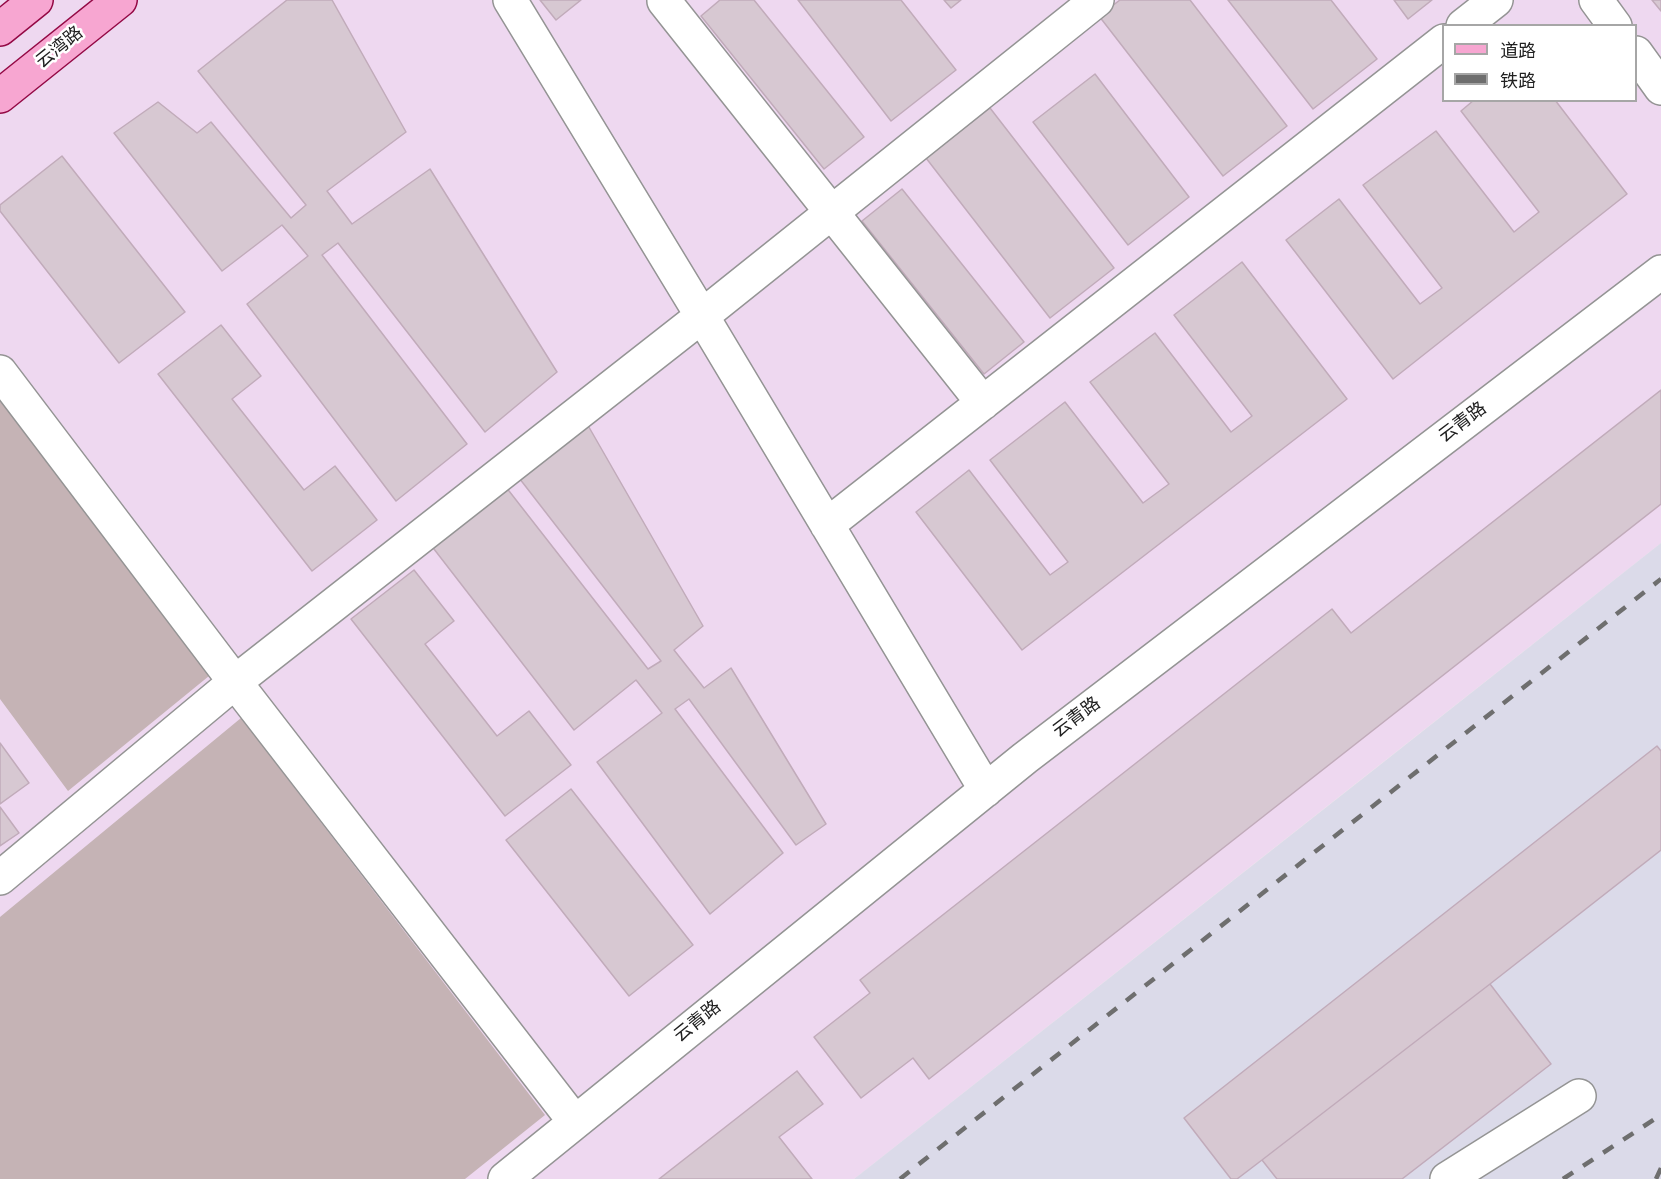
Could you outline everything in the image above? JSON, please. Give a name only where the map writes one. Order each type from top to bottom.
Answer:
[{"type":"main road","points":[[0,29],[36,0]]},
{"type":"main road","name":"云湾路","points":[[0,96],[120,0]]},
{"type":"street","points":[[510,0],[986,790]]},
{"type":"street","points":[[665,0],[983,403]]},
{"type":"street","points":[[0,878],[235,682],[702,316],[1097,0]]},
{"type":"street","points":[[1466,24],[1496,0]]},
{"type":"street","points":[[1596,0],[1614,24]]},
{"type":"street","points":[[828,525],[1442,42]]},
{"type":"street","points":[[1637,56],[1661,88]]},
{"type":"street","name":"云青路","points":[[505,1179],[986,790],[1661,272]]},
{"type":"street","points":[[0,372],[235,682],[575,1122]]},
{"type":"street","points":[[1447,1179],[1579,1096]]},
{"type":"shaded area","points":[[0,0],[1661,0],[1661,543],[854,1179],[0,1179]]},
{"type":"shaded area","points":[[0,397],[209,676],[68,791],[0,699]]},
{"type":"shaded area","points":[[1661,543],[1661,1179],[854,1179],[1371,772]]},
{"type":"shaded area","points":[[241,718],[545,1115],[465,1179],[0,1179],[0,917]]},
{"type":"building","points":[[287,0],[332,0],[406,132],[327,191],[352,224],[430,169],[557,372],[485,432],[338,243],[322,255],[467,444],[396,501],[247,304],[308,256],[282,225],[222,271],[114,133],[158,102],[197,133],[211,122],[291,218],[306,205],[198,71]]},
{"type":"building","points":[[540,0],[581,0],[556,20]]},
{"type":"building","points":[[720,0],[754,0],[864,137],[824,169],[701,16]]},
{"type":"building","points":[[798,0],[901,0],[956,70],[891,121]]},
{"type":"building","points":[[944,0],[961,0],[951,8]]},
{"type":"building","points":[[1120,0],[1190,0],[1287,126],[1223,176],[1099,16]]},
{"type":"building","points":[[1228,0],[1331,0],[1377,59],[1313,109]]},
{"type":"building","points":[[1394,0],[1432,0],[1408,19]]},
{"type":"building","points":[[1652,0],[1661,0],[1661,11]]},
{"type":"building","points":[[1095,74],[1189,197],[1128,245],[1033,122]]},
{"type":"building","points":[[1472,102],[1557,102],[1627,194],[1393,379],[1286,240],[1339,199],[1420,304],[1442,288],[1363,185],[1436,131],[1514,232],[1539,212],[1461,111]]},
{"type":"building","points":[[990,108],[1114,268],[1050,318],[926,158]]},
{"type":"building","points":[[62,156],[185,312],[119,363],[0,211],[0,205]]},
{"type":"building","points":[[902,189],[1024,342],[984,374],[862,221]]},
{"type":"building","points":[[1242,262],[1347,399],[1022,650],[916,512],[969,470],[1050,575],[1068,562],[990,460],[1065,402],[1143,503],[1169,484],[1090,382],[1155,333],[1231,432],[1252,416],[1174,315]]},
{"type":"building","points":[[221,325],[261,376],[232,399],[304,490],[335,466],[377,520],[312,571],[158,374]]},
{"type":"building","points":[[1661,390],[1661,504],[929,1079],[913,1058],[861,1098],[814,1037],[870,993],[860,980],[1332,609],[1351,633]]},
{"type":"building","points":[[586,422],[703,626],[674,650],[704,688],[731,668],[826,824],[796,845],[689,699],[675,709],[783,853],[710,914],[597,762],[662,713],[636,680],[574,730],[427,540],[502,482],[648,669],[661,661],[516,474]]},
{"type":"building","points":[[414,570],[454,621],[425,644],[497,736],[529,711],[571,765],[505,816],[351,619]]},
{"type":"building","points":[[0,743],[29,783],[0,804]]},
{"type":"building","points":[[1657,746],[1661,751],[1661,850],[1262,1160],[1237,1179],[1231,1179],[1184,1118]]},
{"type":"building","points":[[571,789],[693,945],[629,996],[506,840]]},
{"type":"building","points":[[0,807],[19,833],[0,846]]},
{"type":"building","points":[[1490,984],[1551,1064],[1402,1179],[1277,1179],[1262,1160]]},
{"type":"building","points":[[797,1071],[823,1104],[779,1137],[812,1179],[659,1179]]},
{"type":"railway","points":[[900,1179],[1661,579]]},
{"type":"railway","points":[[1563,1179],[1661,1115]]},
{"type":"railway","points":[[1656,1179],[1661,1168]]}]
